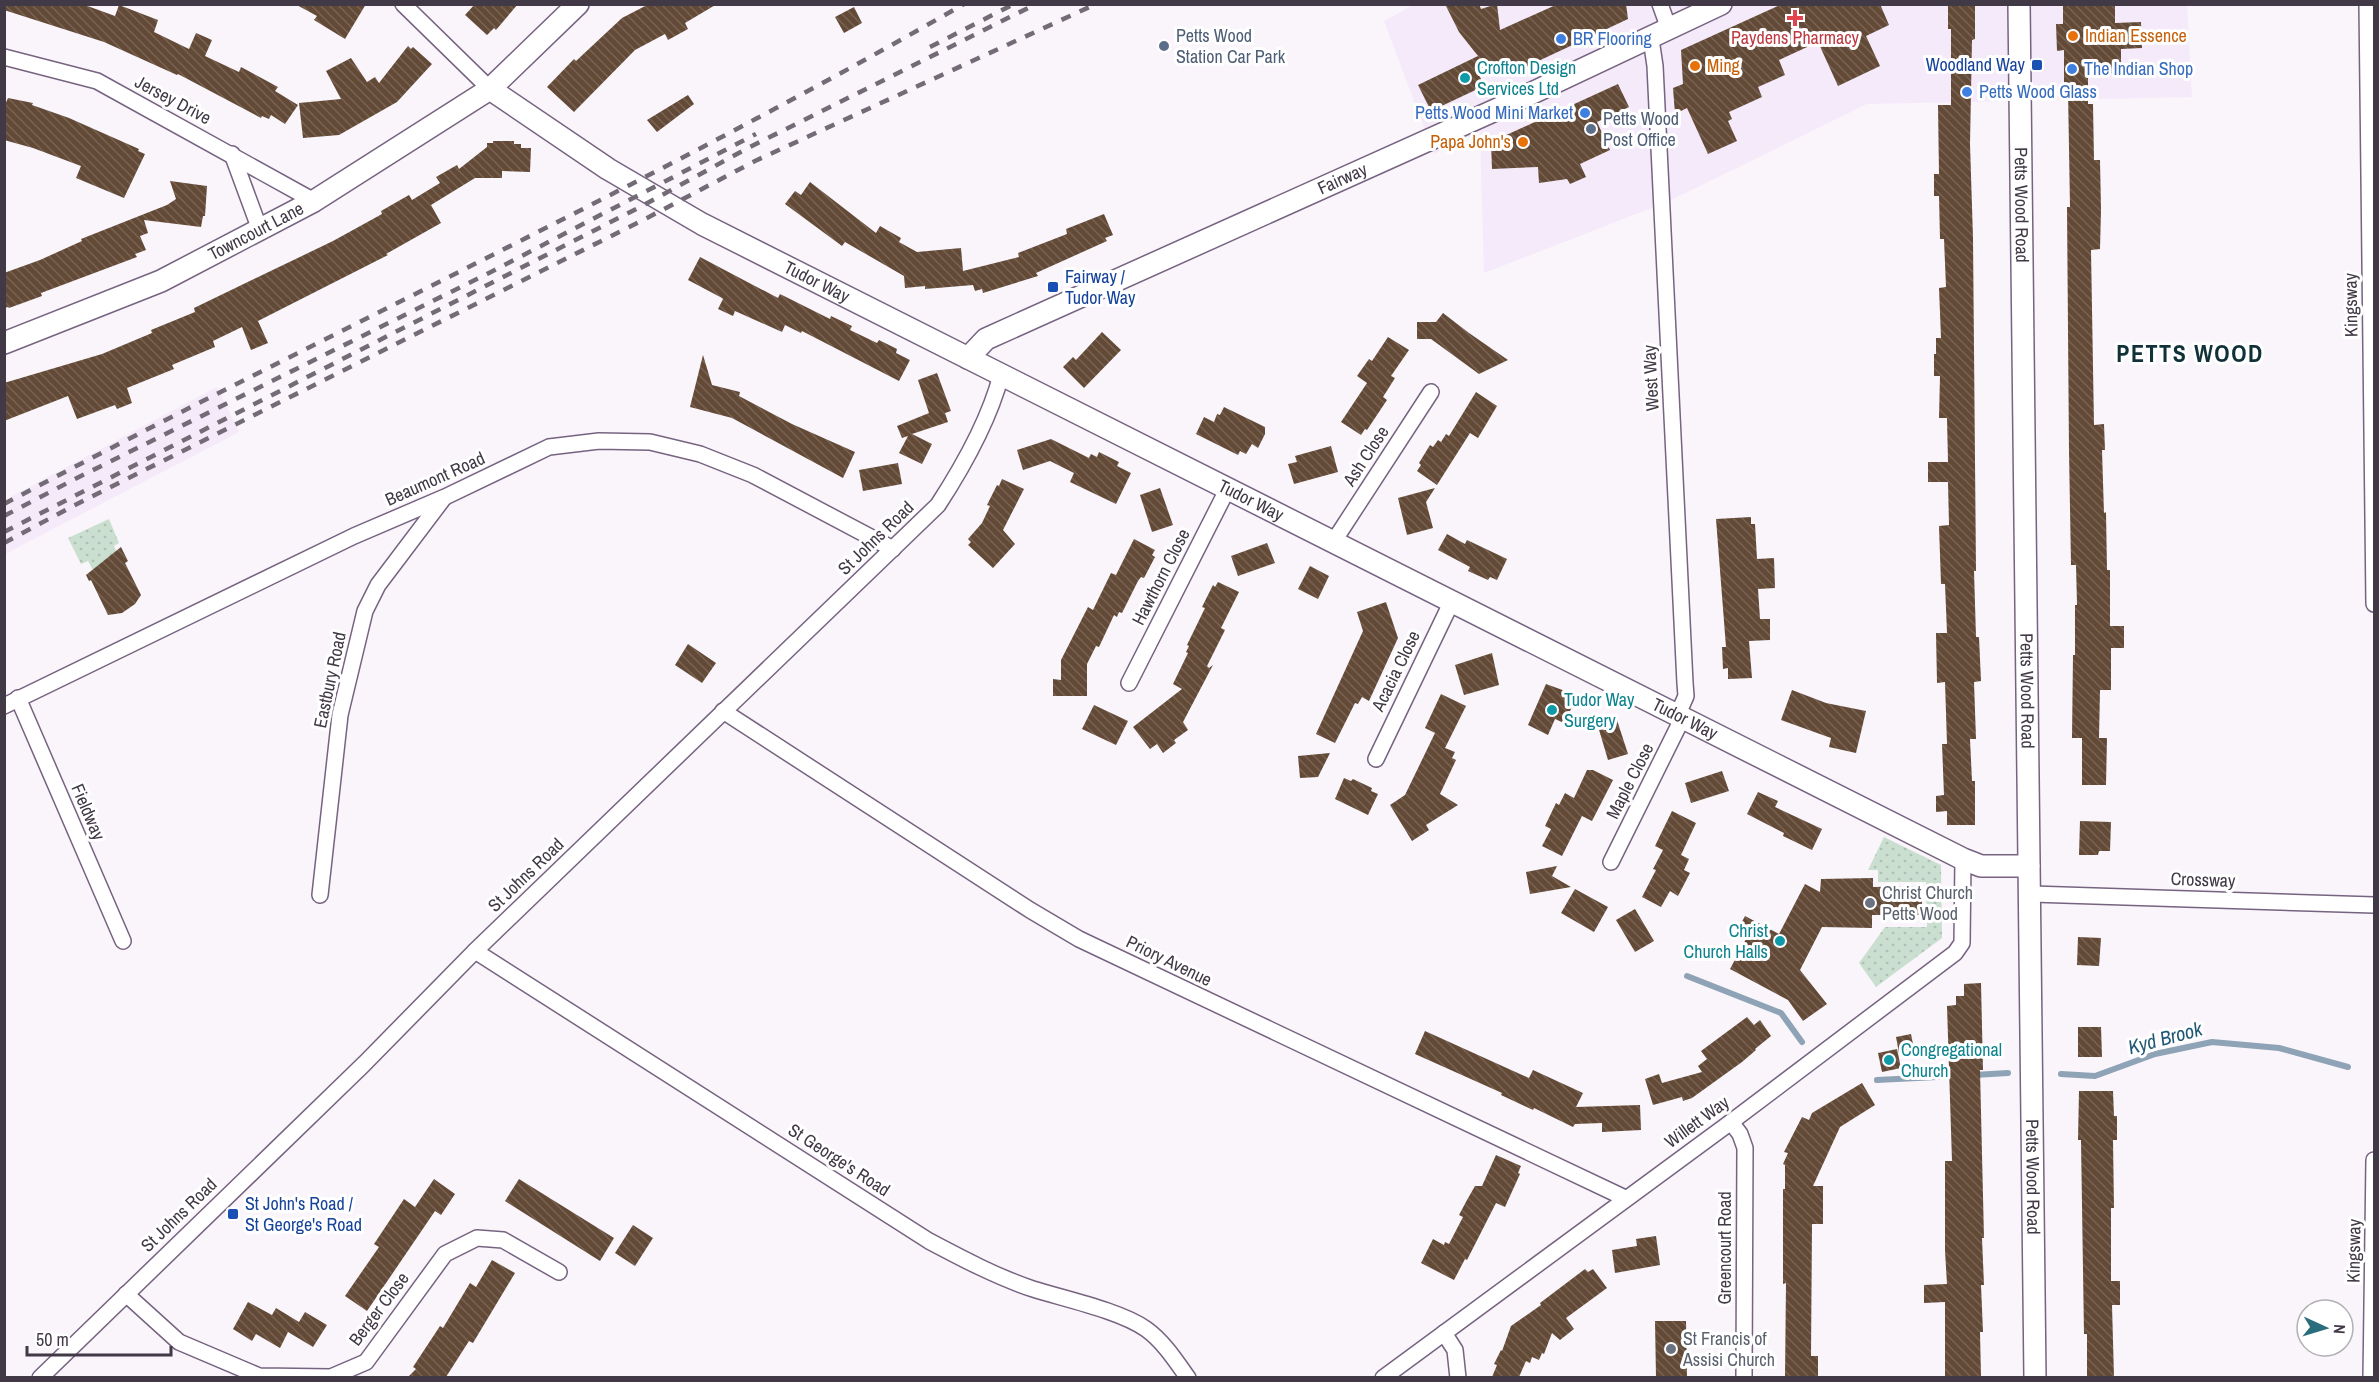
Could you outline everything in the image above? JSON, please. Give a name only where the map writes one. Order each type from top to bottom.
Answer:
[{"type":"street","points":[[402,4],[490,89]]},
{"type":"street","name":"Towncourt Lane","points":[[4,343],[161,281],[314,201],[490,89],[578,4]]},
{"type":"street","name":"West Way","points":[[1660,4],[1660,34],[1655,66],[1686,696],[1680,716]]},
{"type":"street","name":"Fairway","points":[[968,358],[986,339],[1660,34],[1721,4]]},
{"type":"street","name":"Petts Wood Road","points":[[2019,4],[2036,1377]]},
{"type":"street","name":"Kingsway","points":[[2367,4],[2374,604]]},
{"type":"street","name":"Jersey Drive","points":[[4,57],[97,81],[314,201]]},
{"type":"street","name":"Tudor Way","points":[[490,89],[608,169],[665,203],[1227,490],[1334,541],[1963,859],[1981,866],[2029,866]]},
{"type":"street","points":[[232,154],[260,230]]},
{"type":"street","name":"St Johns Road","points":[[40,1377],[364,1064],[475,951],[938,505],[955,479],[994,403],[1001,375]]},
{"type":"street","name":"Ash Close","points":[[1334,541],[1431,392]]},
{"type":"street","name":"Beaumont Road","points":[[11,702],[344,541],[445,497],[549,447],[600,441],[650,442],[700,453],[753,475],[893,549]]},
{"type":"street","name":"Hawthorn Close","points":[[1129,683],[1227,490]]},
{"type":"street","name":"Eastbury Road","points":[[320,895],[340,715],[365,611],[378,585],[445,497]]},
{"type":"street","name":"Acacia Close","points":[[1376,759],[1452,601]]},
{"type":"street","name":"Fieldway","points":[[11,702],[123,941]]},
{"type":"street","name":"Priory Avenue","points":[[723,711],[1030,910],[1079,939],[1625,1198]]},
{"type":"street","name":"Maple Close","points":[[1611,862],[1680,716]]},
{"type":"street","name":"Willett Way","points":[[1383,1377],[1731,1122],[1954,953],[1962,943],[1963,859]]},
{"type":"street","name":"Crossway","points":[[2029,894],[2374,905]]},
{"type":"street","name":"St George's Road","points":[[475,951],[929,1241],[980,1268],[1032,1288],[1114,1314],[1146,1329],[1188,1377]]},
{"type":"street","name":"Greencourt Road","points":[[1731,1122],[1740,1134],[1745,1148],[1744,1377]]},
{"type":"street","name":"Kingsway","points":[[2371,1377],[2374,1161]]},
{"type":"street","name":"Berger Close","points":[[126,1294],[178,1342],[259,1376],[331,1377],[366,1362],[445,1254],[477,1238],[503,1240],[559,1272]]},
{"type":"street","points":[[1444,1333],[1455,1350],[1458,1377]]},
{"type":"shaded area","points":[[1415,4],[2187,5],[2192,97],[1867,104],[1667,202],[1484,273],[1480,131],[1434,154],[1384,21]]},
{"type":"shaded area","points":[[217,387],[239,432],[5,554],[5,500]]},
{"type":"green space","points":[[109,519],[119,543],[114,546],[116,551],[96,576],[88,561],[81,564],[68,538]]},
{"type":"green space","points":[[1884,837],[1941,865],[1942,938],[1876,987],[1859,963],[1885,927],[1927,927],[1926,882],[1878,882],[1878,870],[1868,870]]},
{"type":"building","points":[[4,4],[82,4],[115,16],[119,5],[158,20],[154,32],[189,49],[196,33],[212,40],[205,56],[239,72],[241,67],[278,87],[275,91],[298,105],[285,124],[271,115],[269,119],[262,116],[261,118],[178,74],[104,42],[4,10]]},
{"type":"building","points":[[295,4],[366,4],[345,39],[314,20],[317,16]]},
{"type":"building","points":[[475,4],[518,4],[496,30],[494,28],[487,35],[465,15]]},
{"type":"building","points":[[649,4],[717,4],[685,23],[688,29],[668,40],[665,34],[635,50],[574,112],[547,87],[574,59],[576,61],[622,18]]},
{"type":"building","points":[[1445,4],[1479,4],[1481,9],[1497,4],[1500,30],[1558,4],[1626,4],[1628,19],[1519,70],[1519,66],[1477,70],[1484,86],[1431,111],[1418,85],[1478,56],[1459,32]]},
{"type":"building","points":[[1782,4],[1880,4],[1889,25],[1866,36],[1880,66],[1838,86],[1818,42],[1779,60],[1785,75],[1758,87],[1762,97],[1729,112],[1732,119],[1728,121],[1737,141],[1708,154],[1687,108],[1675,114],[1673,88],[1683,84],[1681,50]]},
{"type":"building","points":[[1948,4],[1975,4],[1970,144],[1973,238],[1976,571],[1974,571],[1976,637],[1979,637],[1981,681],[1974,682],[1976,739],[1970,739],[1972,781],[1975,781],[1975,825],[1947,825],[1947,811],[1936,812],[1936,796],[1944,795],[1942,744],[1947,744],[1945,682],[1937,683],[1936,633],[1947,633],[1945,584],[1941,584],[1939,526],[1949,525],[1948,482],[1928,482],[1928,462],[1948,462],[1947,418],[1939,418],[1940,376],[1934,376],[1936,338],[1941,338],[1939,288],[1946,287],[1944,239],[1940,239],[1939,196],[1934,196],[1934,174],[1939,174],[1938,105],[1951,105],[1951,29],[1948,29]]},
{"type":"building","points":[[2063,4],[2115,4],[2115,23],[2141,22],[2142,48],[2121,49],[2121,73],[2088,74],[2088,104],[2093,104],[2094,160],[2100,160],[2101,210],[2100,249],[2091,250],[2094,425],[2104,424],[2105,450],[2102,450],[2107,570],[2110,570],[2110,626],[2124,626],[2124,648],[2111,648],[2111,690],[2100,690],[2099,738],[2107,738],[2106,785],[2082,785],[2082,738],[2072,738],[2073,655],[2075,655],[2075,605],[2077,605],[2076,565],[2071,565],[2069,451],[2068,90],[2064,90],[2064,50],[2057,51],[2056,24],[2063,24]]},
{"type":"building","points":[[854,7],[862,23],[844,33],[835,17]]},
{"type":"building","points":[[408,46],[411,49],[413,47],[432,64],[397,102],[339,135],[303,138],[299,103],[341,99],[326,71],[351,58],[367,82],[375,77],[379,83]]},
{"type":"building","points":[[1618,84],[1629,107],[1597,122],[1610,150],[1580,164],[1586,177],[1570,184],[1567,179],[1539,183],[1538,167],[1492,169],[1491,142]]},
{"type":"building","points":[[688,95],[694,104],[657,132],[647,120]]},
{"type":"building","points":[[8,98],[33,103],[32,105],[69,118],[139,149],[138,151],[145,154],[124,198],[76,178],[81,166],[4,140],[4,107]]},
{"type":"building","points":[[493,141],[514,141],[514,144],[521,144],[521,148],[531,148],[530,172],[502,171],[502,178],[475,178],[431,205],[441,223],[386,254],[388,255],[258,321],[268,343],[251,350],[242,327],[213,341],[215,347],[172,365],[174,369],[127,388],[132,403],[117,409],[115,405],[77,419],[68,396],[4,421],[4,383],[102,354],[195,312],[194,308],[333,241],[382,214],[381,211],[409,195],[412,200],[440,183],[436,177],[457,165],[459,169],[487,147],[487,143],[493,143]]},
{"type":"building","points":[[170,181],[207,186],[205,216],[203,216],[201,227],[144,220],[148,233],[140,236],[146,250],[135,254],[137,257],[41,293],[42,296],[4,308],[4,273],[40,260],[82,241],[81,239],[167,205],[176,199]]},
{"type":"building","points":[[810,182],[876,233],[880,226],[901,238],[899,242],[917,252],[961,248],[963,271],[1019,257],[1018,253],[1067,234],[1066,229],[1104,214],[1113,235],[1105,238],[1107,241],[1036,273],[1038,276],[983,293],[982,289],[975,291],[973,285],[925,289],[925,286],[905,288],[904,276],[845,242],[842,246],[785,204],[795,191],[801,195]]},
{"type":"building","points":[[700,257],[778,298],[780,294],[830,319],[831,316],[852,326],[850,330],[877,343],[879,340],[897,349],[896,353],[910,360],[899,381],[802,331],[801,333],[785,325],[782,332],[735,311],[733,316],[718,309],[722,298],[688,280]]},
{"type":"building","points":[[1443,313],[1508,360],[1479,374],[1431,339],[1417,339],[1417,322],[1436,322]]},
{"type":"building","points":[[1102,332],[1121,350],[1084,388],[1063,367],[1073,357],[1076,360]]},
{"type":"building","points":[[1388,337],[1409,350],[1391,376],[1395,378],[1383,397],[1387,400],[1367,430],[1365,429],[1361,435],[1341,422],[1367,383],[1357,376],[1369,359],[1372,361]]},
{"type":"building","points":[[703,355],[712,385],[740,392],[739,396],[792,424],[855,452],[843,478],[732,418],[690,407]]},
{"type":"building","points":[[937,373],[951,411],[945,413],[948,422],[912,434],[932,444],[922,464],[899,453],[908,436],[902,438],[897,426],[929,413],[918,380]]},
{"type":"building","points":[[1476,392],[1497,406],[1478,438],[1470,433],[1437,485],[1417,471],[1421,465],[1419,463],[1430,445],[1433,447],[1438,440],[1441,442],[1446,434],[1449,436]]},
{"type":"building","points":[[1224,407],[1265,427],[1265,434],[1258,448],[1252,444],[1246,454],[1240,451],[1238,455],[1196,434],[1204,417],[1214,422],[1217,414],[1220,415]]},
{"type":"building","points":[[1051,439],[1089,458],[1091,454],[1097,457],[1099,452],[1119,462],[1117,466],[1131,473],[1116,504],[1070,482],[1074,473],[1050,461],[1023,470],[1017,450]]},
{"type":"building","points":[[1331,446],[1338,472],[1294,484],[1288,464],[1297,462],[1295,456]]},
{"type":"building","points":[[898,463],[902,484],[863,491],[859,470]]},
{"type":"building","points":[[1002,479],[1024,489],[1003,530],[1015,544],[993,568],[968,545],[971,542],[968,539],[982,523],[990,506],[987,505]]},
{"type":"building","points":[[1160,488],[1173,525],[1152,532],[1140,495]]},
{"type":"building","points":[[1435,488],[1426,502],[1433,528],[1407,535],[1398,498]]},
{"type":"building","points":[[1751,517],[1751,524],[1755,524],[1757,559],[1774,558],[1775,588],[1758,589],[1760,619],[1770,619],[1770,640],[1749,641],[1752,678],[1728,679],[1728,668],[1723,669],[1722,647],[1726,647],[1716,519]]},
{"type":"building","points":[[1447,534],[1465,544],[1467,540],[1507,559],[1497,580],[1490,577],[1488,580],[1468,571],[1470,567],[1438,550]]},
{"type":"building","points":[[1134,539],[1155,550],[1152,555],[1155,557],[1144,578],[1141,577],[1138,581],[1122,613],[1119,612],[1117,617],[1114,615],[1099,647],[1096,646],[1087,664],[1087,696],[1053,696],[1053,679],[1061,680],[1061,660],[1088,607],[1093,610],[1111,573],[1116,575]]},
{"type":"building","points":[[1267,543],[1275,563],[1238,576],[1231,556]]},
{"type":"building","points":[[121,547],[128,561],[125,563],[141,595],[135,604],[122,613],[108,615],[91,580],[89,581],[86,575]]},
{"type":"building","points":[[1310,566],[1329,576],[1318,599],[1298,589]]},
{"type":"building","points":[[1218,582],[1239,592],[1221,628],[1225,630],[1207,666],[1209,668],[1213,665],[1183,722],[1188,730],[1174,740],[1176,743],[1163,753],[1157,744],[1150,749],[1133,727],[1182,689],[1173,684],[1188,653],[1186,652],[1189,646],[1187,645],[1205,608],[1202,607],[1213,585],[1215,587]]},
{"type":"building","points":[[1386,602],[1398,638],[1369,701],[1362,697],[1358,704],[1355,703],[1335,743],[1316,734],[1363,631],[1357,612]]},
{"type":"building","points":[[688,644],[716,663],[702,683],[675,665]]},
{"type":"building","points":[[1492,653],[1499,685],[1464,695],[1455,665]]},
{"type":"building","name":"Tudor Way Surgery","points":[[1546,684],[1568,692],[1565,698],[1574,703],[1564,723],[1555,719],[1548,735],[1528,725]]},
{"type":"building","points":[[1792,690],[1826,703],[1866,711],[1856,753],[1829,747],[1831,738],[1781,720]]},
{"type":"building","points":[[1441,694],[1466,706],[1445,748],[1455,752],[1452,758],[1456,760],[1440,794],[1458,805],[1426,825],[1429,830],[1412,841],[1390,805],[1405,795],[1435,733],[1425,728]]},
{"type":"building","points":[[1094,705],[1128,721],[1116,745],[1082,729]]},
{"type":"building","points":[[1616,717],[1628,754],[1608,760],[1597,723]]},
{"type":"building","points":[[1330,753],[1318,777],[1300,778],[1298,756]]},
{"type":"building","points":[[1587,770],[1593,770],[1613,780],[1592,821],[1582,816],[1562,856],[1542,846],[1551,829],[1545,826],[1556,803],[1559,805],[1565,793],[1574,798]]},
{"type":"building","points":[[1722,771],[1729,791],[1691,803],[1685,783]]},
{"type":"building","points":[[1344,778],[1351,781],[1353,779],[1372,788],[1371,791],[1378,794],[1368,815],[1335,799]]},
{"type":"building","points":[[1758,792],[1778,801],[1775,807],[1822,829],[1812,850],[1783,836],[1784,833],[1747,814]]},
{"type":"building","points":[[1672,811],[1696,823],[1681,855],[1689,859],[1684,870],[1690,873],[1678,896],[1670,891],[1661,907],[1642,897],[1663,850],[1655,846]]},
{"type":"building","points":[[2080,821],[2111,822],[2110,851],[2099,851],[2098,855],[2079,855]]},
{"type":"building","points":[[1557,866],[1552,876],[1571,887],[1530,894],[1526,872]]},
{"type":"building","points":[[1873,878],[1873,887],[1922,886],[1922,915],[1872,915],[1872,928],[1822,927],[1800,970],[1827,1004],[1803,1021],[1788,1000],[1730,969],[1746,939],[1736,933],[1745,916],[1779,934],[1805,884],[1820,892],[1821,879]]},
{"type":"building","points":[[1575,889],[1608,907],[1594,932],[1561,913]]},
{"type":"building","points":[[1635,909],[1654,941],[1635,952],[1616,920]]},
{"type":"building","points":[[2078,937],[2101,938],[2099,966],[2077,965]]},
{"type":"building","points":[[1981,983],[1983,1070],[1980,1070],[1984,1285],[1981,1285],[1983,1332],[1980,1332],[1981,1377],[1945,1377],[1945,1302],[1924,1303],[1924,1285],[1947,1284],[1945,1161],[1952,1161],[1947,1006],[1956,1005],[1956,996],[1964,996],[1964,984]]},
{"type":"building","points":[[1747,1017],[1754,1025],[1760,1020],[1771,1036],[1742,1062],[1692,1098],[1683,1101],[1682,1097],[1653,1105],[1645,1079],[1659,1074],[1662,1083],[1702,1072],[1698,1066],[1707,1059],[1701,1051]]},
{"type":"building","points":[[2078,1027],[2101,1027],[2102,1057],[2078,1057]]},
{"type":"building","points":[[1425,1031],[1529,1078],[1533,1070],[1583,1093],[1576,1107],[1640,1105],[1641,1130],[1602,1132],[1602,1123],[1575,1124],[1573,1127],[1534,1108],[1533,1110],[1501,1095],[1502,1093],[1415,1054]]},
{"type":"building","points":[[1911,1034],[1914,1049],[1899,1053],[1896,1037]]},
{"type":"building","name":"Congregational Church","points":[[1897,1049],[1901,1068],[1882,1072],[1878,1053]]},
{"type":"building","points":[[1862,1083],[1875,1105],[1840,1127],[1813,1186],[1823,1186],[1823,1224],[1812,1224],[1811,1356],[1818,1356],[1818,1377],[1785,1377],[1786,1283],[1783,1284],[1783,1189],[1785,1189],[1785,1165],[1783,1164],[1788,1153],[1784,1152],[1802,1117],[1809,1120],[1812,1113]]},
{"type":"building","points":[[2079,1091],[2113,1091],[2114,1116],[2117,1116],[2117,1140],[2113,1140],[2114,1208],[2111,1208],[2111,1281],[2120,1281],[2120,1305],[2112,1305],[2114,1377],[2087,1377],[2087,1334],[2084,1334],[2081,1140],[2078,1140]]},
{"type":"building","points":[[1496,1155],[1521,1166],[1518,1173],[1520,1174],[1505,1207],[1496,1203],[1467,1260],[1465,1259],[1454,1280],[1421,1263],[1433,1239],[1444,1245],[1445,1242],[1449,1244],[1463,1217],[1459,1215],[1475,1186],[1482,1186]]},
{"type":"building","points":[[434,1179],[455,1194],[441,1215],[435,1211],[367,1311],[345,1296],[379,1247],[374,1244],[404,1199],[415,1207]]},
{"type":"building","points":[[519,1179],[614,1238],[600,1261],[505,1201]]},
{"type":"building","points":[[633,1225],[653,1238],[635,1266],[615,1253]]},
{"type":"building","points":[[1656,1236],[1660,1265],[1615,1273],[1612,1250],[1637,1246],[1636,1239]]},
{"type":"building","points":[[492,1260],[515,1273],[473,1343],[469,1341],[446,1377],[408,1377],[416,1369],[413,1367],[440,1326],[443,1328],[470,1283],[476,1287]]},
{"type":"building","points":[[1585,1269],[1588,1272],[1593,1269],[1607,1288],[1566,1318],[1574,1329],[1560,1340],[1552,1333],[1544,1354],[1542,1353],[1539,1360],[1532,1357],[1530,1363],[1526,1361],[1519,1377],[1492,1377],[1497,1365],[1494,1364],[1502,1351],[1511,1326]]},
{"type":"building","points":[[248,1302],[272,1315],[276,1308],[299,1322],[305,1312],[327,1325],[313,1347],[288,1332],[280,1348],[256,1334],[252,1341],[233,1329]]},
{"type":"building","name":"St Francis of Assisi Church","points":[[1655,1321],[1686,1321],[1687,1377],[1656,1377]]},
{"type":"waterway","name":"Kyd Brook","points":[[1687,976],[1781,1013],[1802,1042]]},
{"type":"waterway","name":"Kyd Brook","points":[[2061,1074],[2095,1076],[2155,1054],[2212,1042],[2279,1048],[2348,1067]]},
{"type":"waterway","name":"Kyd Brook","points":[[1974,1075],[2008,1073]]},
{"type":"waterway","name":"Kyd Brook","points":[[1877,1080],[1957,1076]]},
{"type":"railway","points":[[4,504],[607,197],[846,70],[964,4]]},
{"type":"railway","points":[[930,47],[1014,4]]},
{"type":"railway","points":[[4,532],[642,206],[746,149],[1036,4]]},
{"type":"railway","points":[[4,543],[73,506],[649,217],[755,161],[1096,4]]},
{"type":"railway","points":[[4,516],[489,273],[756,134]]},
{"type":"place","name":"Paydens Pharmacy","points":[[1795,18]]},
{"type":"place","name":"Indian Essence","points":[[2073,36]]},
{"type":"place","name":"BR Flooring","points":[[1561,39]]},
{"type":"place","name":"Petts Wood Station Car Park","points":[[1164,46]]},
{"type":"place","name":"Woodland Way","points":[[2037,65]]},
{"type":"place","name":"Ming","points":[[1695,66]]},
{"type":"place","name":"The Indian Shop","points":[[2072,69]]},
{"type":"place","name":"Crofton Design Services Ltd","points":[[1465,78]]},
{"type":"place","name":"Petts Wood Glass","points":[[1967,92]]},
{"type":"place","name":"Petts Wood Mini Market","points":[[1585,113]]},
{"type":"place","name":"Petts Wood Post Office","points":[[1591,129]]},
{"type":"place","name":"Papa John's","points":[[1523,142]]},
{"type":"place","name":"Fairway / Tudor Way","points":[[1053,287]]},
{"type":"place","name":"Tudor Way Surgery","points":[[1552,710]]},
{"type":"place","name":"Christ Church Petts Wood","points":[[1870,903]]},
{"type":"place","name":"Christ Church Halls","points":[[1780,941]]},
{"type":"place","name":"Congregational Church","points":[[1889,1060]]},
{"type":"place","name":"St John's Road / St George's Road","points":[[233,1214]]},
{"type":"place","name":"St Francis of Assisi Church","points":[[1671,1349]]},
{"type":"district","name":"PETTS WOOD","points":[[2190,354]]}]
